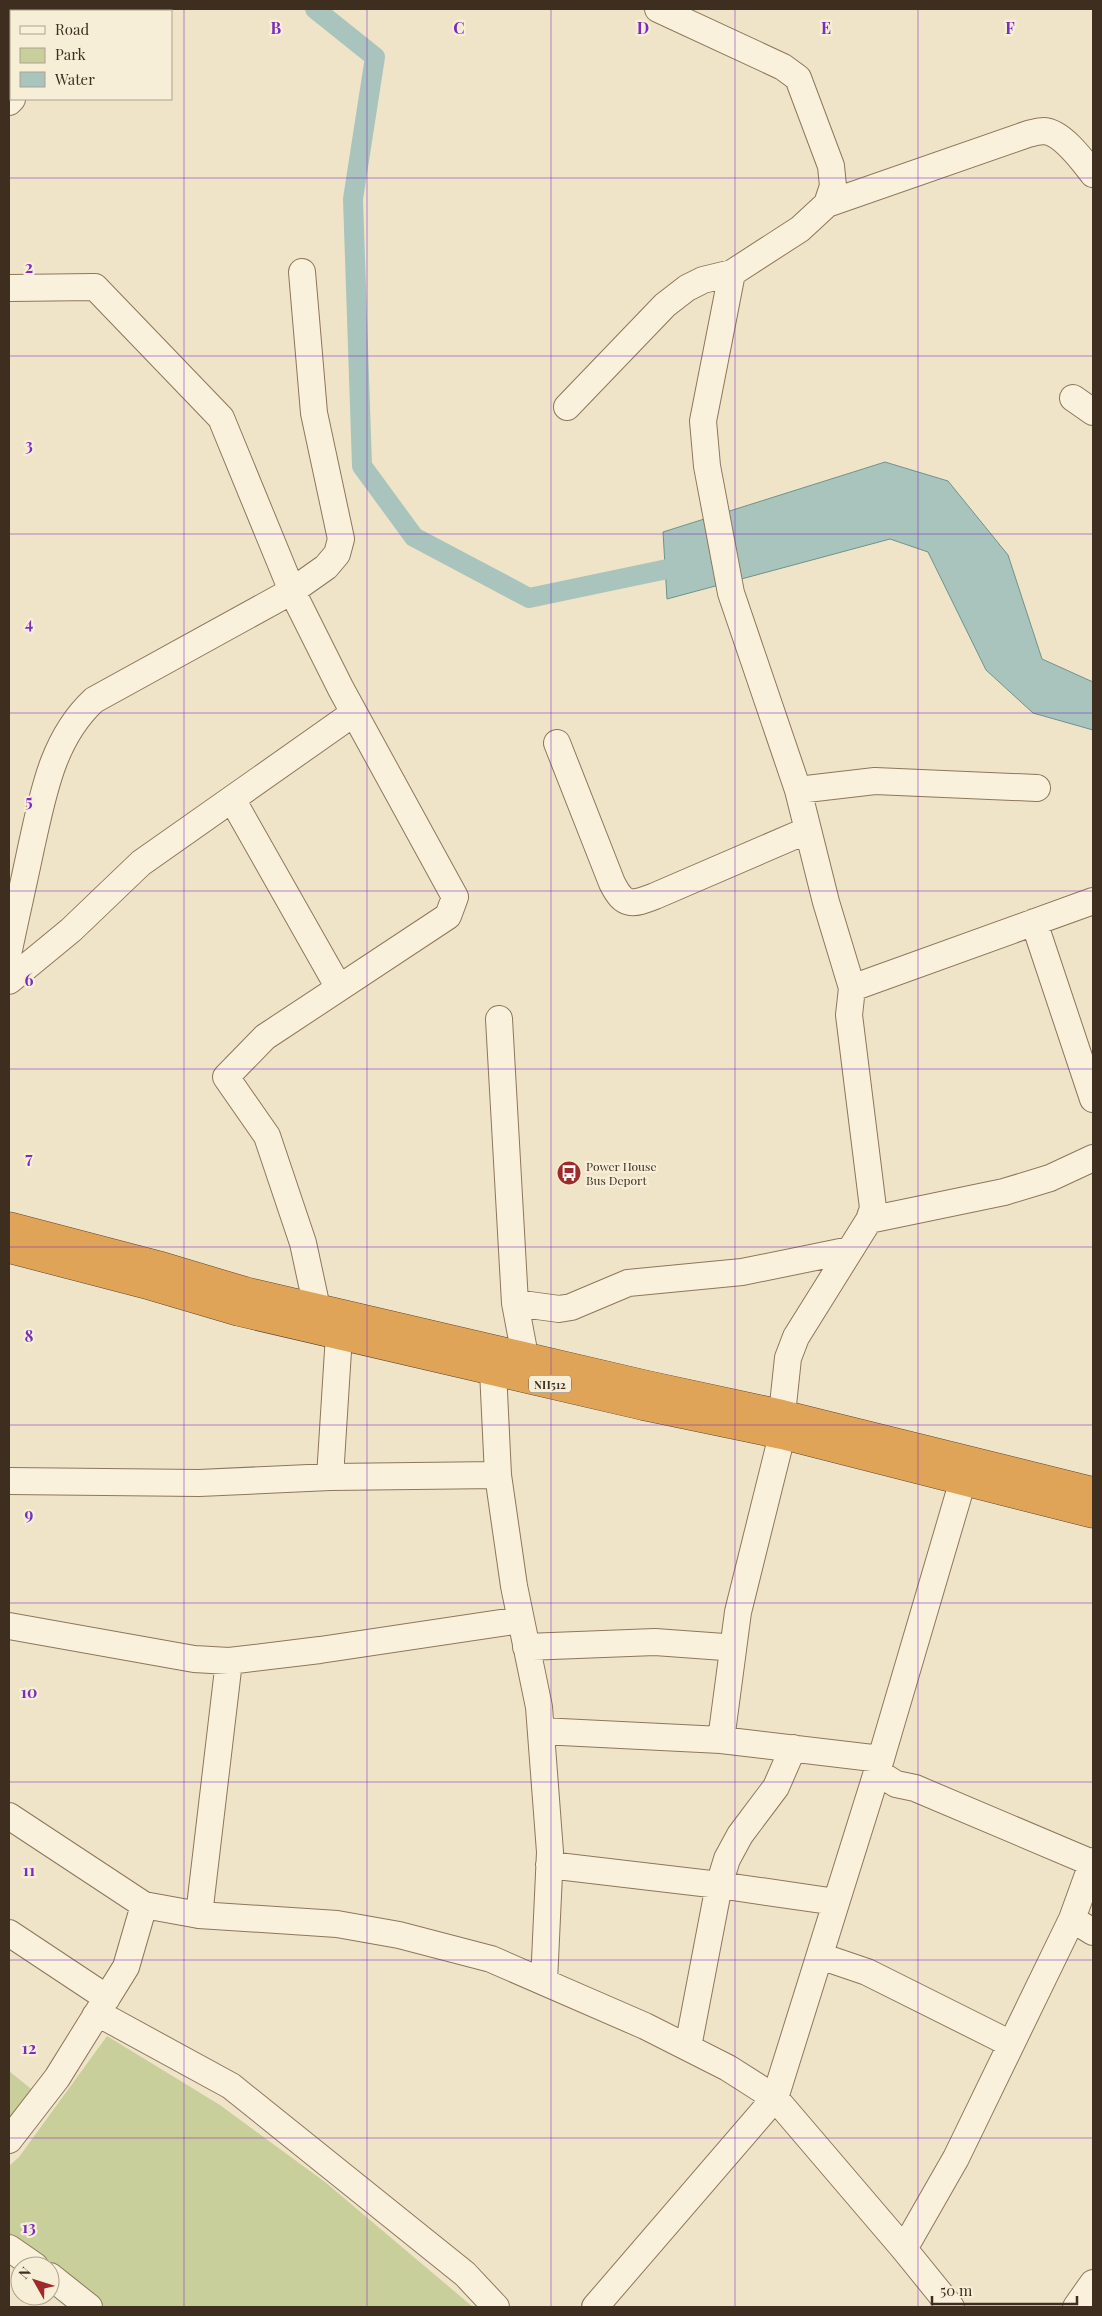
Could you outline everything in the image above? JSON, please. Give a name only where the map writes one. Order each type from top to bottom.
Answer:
[{"type":"highway","name":"NH512","points":[[9,1226],[158,1265],[244,1291],[314,1318],[339,1335],[643,1406],[782,1425],[1093,1491]]},
{"type":"highway","name":"NH512","points":[[9,1249],[151,1286],[239,1312],[314,1318],[525,1356],[648,1385],[963,1480],[1093,1514]]},
{"type":"street","points":[[658,9],[783,67],[798,78],[831,166],[833,186],[827,204]]},
{"type":"street","points":[[567,407],[665,305],[687,288],[703,280],[732,274],[800,229],[827,204],[1028,134],[1044,131],[1056,135],[1078,156],[1093,174]]},
{"type":"street","points":[[9,950],[42,797],[55,754],[79,713],[94,700],[292,591],[326,567],[337,554],[341,539],[314,412],[302,272]]},
{"type":"street","points":[[721,1740],[738,1612],[782,1425],[788,1358],[796,1337],[869,1220],[872,1208],[849,1015],[852,988],[826,902],[798,790],[731,593],[707,466],[703,421],[732,274]]},
{"type":"street","points":[[9,288],[95,287],[221,418],[292,591],[354,713],[455,897],[448,916],[265,1037],[226,1077],[267,1136],[303,1243],[314,1318]]},
{"type":"street","points":[[9,981],[71,930],[141,863],[354,713]]},
{"type":"street","points":[[557,743],[612,883],[619,898],[629,902],[640,902],[655,896],[808,830]]},
{"type":"street","points":[[798,790],[875,781],[1037,788]]},
{"type":"street","points":[[232,799],[339,988]]},
{"type":"street","points":[[852,988],[1093,901]]},
{"type":"street","points":[[1034,922],[1093,1099]]},
{"type":"street","points":[[498,1019],[515,1303],[525,1356]]},
{"type":"street","points":[[869,1220],[1004,1192],[1050,1178],[1093,1158]]},
{"type":"street","points":[[515,1303],[559,1309],[571,1307],[628,1283],[742,1272],[850,1250]]},
{"type":"street","points":[[330,1477],[339,1335]]},
{"type":"street","points":[[493,1371],[498,1475],[521,1620],[539,1707],[549,1865],[544,1982]]},
{"type":"street","points":[[9,1481],[199,1483],[330,1477],[498,1475]]},
{"type":"street","points":[[599,2306],[775,2098],[879,1765],[963,1480]]},
{"type":"street","points":[[9,1626],[194,1659],[229,1661],[320,1650],[521,1620]]},
{"type":"street","points":[[526,1647],[655,1642],[724,1647],[733,1650]]},
{"type":"street","points":[[199,1915],[229,1661]]},
{"type":"street","points":[[540,1731],[721,1740],[793,1748],[879,1765],[896,1784],[915,1788],[1093,1862],[1072,1919],[956,2158],[904,2249]]},
{"type":"street","points":[[688,2048],[719,1885],[728,1859],[736,1843],[776,1787],[793,1748]]},
{"type":"street","points":[[9,1816],[144,1905],[199,1915],[337,1924],[399,1935],[491,1959],[645,2026],[728,2068],[775,2098],[951,2307]]},
{"type":"street","points":[[549,1865],[719,1885],[836,1902]]},
{"type":"street","points":[[9,2140],[57,2078],[126,1967],[144,1905]]},
{"type":"street","points":[[1072,1919],[1093,1932]]},
{"type":"street","points":[[9,1933],[101,2007]]},
{"type":"street","points":[[820,1956],[867,1972],[1010,2044]]},
{"type":"street","points":[[101,2007],[101,2015],[231,2086],[465,2274],[496,2307]]},
{"type":"street","points":[[9,2248],[21,2256]]},
{"type":"street","points":[[1076,2307],[1093,2283]]},
{"type":"street","points":[[60,2284],[89,2307]]},
{"type":"green space","points":[[107,2036],[220,2105],[325,2182],[473,2307],[105,2307],[60,2273],[60,2256],[37,2256],[9,2235],[9,2166],[19,2157]]},
{"type":"green space","points":[[9,2071],[35,2092],[9,2123]]},
{"type":"water","points":[[885,462],[948,481],[1008,555],[1042,659],[1093,682],[1093,730],[1033,713],[986,670],[928,552],[890,539],[667,599],[663,532]]},
{"type":"waterway","points":[[315,9],[375,57],[353,199],[362,466],[414,537],[529,598],[672,568],[692,561]]},
{"type":"place","name":"Power House Bus Deport","points":[[569,1173]]}]
